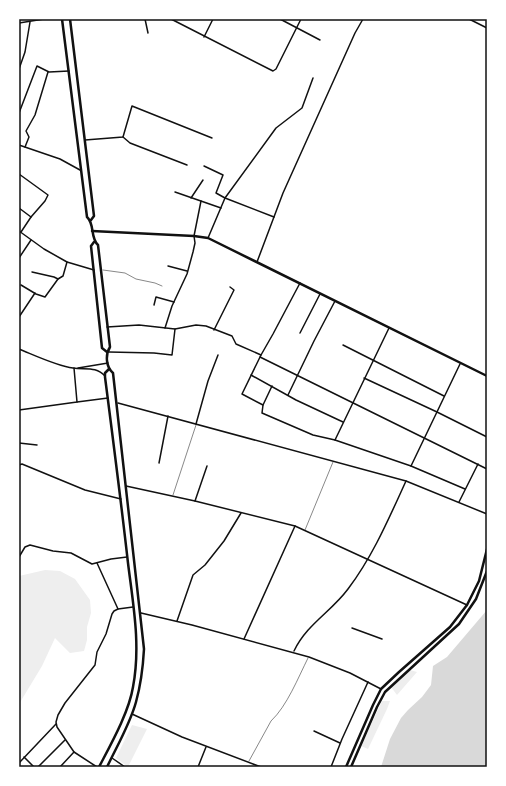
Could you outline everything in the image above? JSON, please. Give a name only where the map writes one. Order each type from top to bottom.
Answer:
[{"type":"main road","points":[[62,19],[87,217],[91,220]]},
{"type":"main road","points":[[70,19],[94,216],[91,220],[92,231],[94,242],[98,246],[110,347],[107,352],[108,363],[109,369],[113,373],[144,649],[142,676],[132,714],[106,767]]},
{"type":"main road","points":[[92,231],[208,238],[487,376]]},
{"type":"main road","points":[[94,242],[91,246],[102,348],[107,352]]},
{"type":"main road","points":[[98,767],[127,708],[133,688],[137,656],[120,484],[105,373],[109,369]]},
{"type":"main road","points":[[120,484],[126,486]]},
{"type":"main road","points":[[346,767],[381,690],[450,627],[467,605],[479,581],[487,549]]},
{"type":"main road","points":[[351,767],[385,692],[401,676],[453,631],[472,607],[487,571]]},
{"type":"main road","points":[[467,605],[472,607]]},
{"type":"main road","points":[[134,614],[140,613]]},
{"type":"main road","points":[[381,690],[385,692]]},
{"type":"main road","points":[[127,708],[132,714]]},
{"type":"street","points":[[19,23],[44,19]]},
{"type":"street","points":[[145,19],[148,33]]},
{"type":"street","points":[[171,19],[272,71],[276,69],[301,19]]},
{"type":"street","points":[[204,37],[213,19]]},
{"type":"street","points":[[280,19],[320,40]]},
{"type":"street","points":[[257,262],[283,194],[355,33],[363,19]]},
{"type":"street","points":[[469,19],[487,28]]},
{"type":"street","points":[[19,69],[26,52],[30,22]]},
{"type":"street","points":[[19,113],[37,66],[49,72],[69,71]]},
{"type":"street","points":[[25,147],[29,137],[26,131],[35,115],[49,72]]},
{"type":"street","points":[[208,238],[225,198],[276,128],[302,108],[313,78]]},
{"type":"street","points":[[123,137],[132,106],[212,138]]},
{"type":"street","points":[[84,140],[123,137],[130,143],[187,165]]},
{"type":"street","points":[[19,145],[60,159],[82,171]]},
{"type":"street","points":[[204,166],[223,175],[216,193],[274,217]]},
{"type":"street","points":[[19,174],[48,195],[45,201],[20,232],[67,262],[94,270]]},
{"type":"street","points":[[191,198],[203,180]]},
{"type":"street","points":[[175,192],[221,208]]},
{"type":"street","points":[[165,328],[174,302],[188,271],[195,243],[194,236],[201,201]]},
{"type":"street","points":[[19,208],[31,217]]},
{"type":"street","points":[[19,258],[31,240]]},
{"type":"street","points":[[21,285],[35,294],[45,297],[58,279],[63,276],[67,262]]},
{"type":"street","points":[[168,266],[188,271]]},
{"type":"street","points":[[32,272],[58,279]]},
{"type":"street","points":[[263,405],[242,394],[260,356],[274,334],[300,283]]},
{"type":"street","points":[[214,330],[234,290],[230,287]]},
{"type":"street","points":[[19,317],[35,294]]},
{"type":"street","points":[[300,333],[320,294]]},
{"type":"street","points":[[154,304],[156,297],[174,302]]},
{"type":"street","points":[[288,395],[335,302]]},
{"type":"street","points":[[107,326],[139,325],[165,328],[196,325],[206,326],[232,336],[236,344],[487,469]]},
{"type":"street","points":[[107,352],[172,355],[175,328]]},
{"type":"street","points":[[335,440],[389,328]]},
{"type":"street","points":[[343,345],[444,396]]},
{"type":"street","points":[[19,349],[57,364],[74,368],[96,369],[106,377]]},
{"type":"street","points":[[196,424],[208,381],[218,355]]},
{"type":"street","points":[[74,368],[108,363]]},
{"type":"street","points":[[411,466],[461,363]]},
{"type":"street","points":[[74,368],[77,402]]},
{"type":"street","points":[[251,375],[343,422]]},
{"type":"street","points":[[364,378],[487,437]]},
{"type":"street","points":[[272,386],[263,405],[262,412],[265,415],[307,432],[411,466],[465,489]]},
{"type":"street","points":[[19,410],[108,398]]},
{"type":"street","points":[[116,403],[406,481],[487,514]]},
{"type":"street","points":[[159,463],[168,416]]},
{"type":"street","points":[[19,444],[37,445]]},
{"type":"street","points":[[19,465],[22,464],[85,490],[121,499]]},
{"type":"street","points":[[459,502],[478,464]]},
{"type":"street","points":[[195,501],[207,466]]},
{"type":"street","points":[[294,652],[298,642],[309,628],[347,590],[360,573],[381,537],[406,481]]},
{"type":"street","points":[[126,486],[195,501],[294,526],[467,605]]},
{"type":"street","points":[[177,621],[193,575],[205,565],[224,541],[241,513]]},
{"type":"street","points":[[244,639],[294,526]]},
{"type":"street","points":[[19,557],[25,547],[32,545],[53,551],[71,553],[92,564],[111,559],[128,557]]},
{"type":"street","points":[[97,563],[118,609]]},
{"type":"street","points":[[19,763],[56,724],[58,715],[65,703],[94,668],[97,660],[97,652],[106,634],[114,611],[133,607]]},
{"type":"street","points":[[140,613],[177,621],[294,652],[350,673],[381,690]]},
{"type":"street","points":[[352,628],[382,639]]},
{"type":"street","points":[[331,767],[368,682]]},
{"type":"street","points":[[132,714],[169,732],[261,767]]},
{"type":"street","points":[[56,724],[74,752],[98,767]]},
{"type":"street","points":[[314,731],[340,744]]},
{"type":"street","points":[[38,767],[65,740]]},
{"type":"street","points":[[198,767],[206,747]]},
{"type":"street","points":[[60,767],[74,752]]},
{"type":"street","points":[[24,757],[34,767]]},
{"type":"street","points":[[111,758],[125,767]]},
{"type":"lane","points":[[100,270],[125,273],[136,279],[162,286]]},
{"type":"lane","points":[[173,497],[196,424]]},
{"type":"lane","points":[[305,531],[333,461]]},
{"type":"lane","points":[[249,762],[265,730],[284,704],[309,657]]},
{"type":"shaded area","points":[[45,570],[60,571],[75,579],[90,600],[91,613],[87,627],[87,640],[84,651],[70,653],[55,638],[42,666],[19,704],[19,576]]},
{"type":"shaded area","points":[[487,610],[487,767],[381,767],[390,739],[401,718],[422,697],[431,685],[433,666],[447,657]]},
{"type":"shaded area","points":[[410,670],[417,672],[397,695],[391,687]]},
{"type":"shaded area","points":[[382,701],[390,701],[368,749],[361,746]]},
{"type":"shaded area","points":[[132,725],[147,729],[128,767],[116,758]]}]
